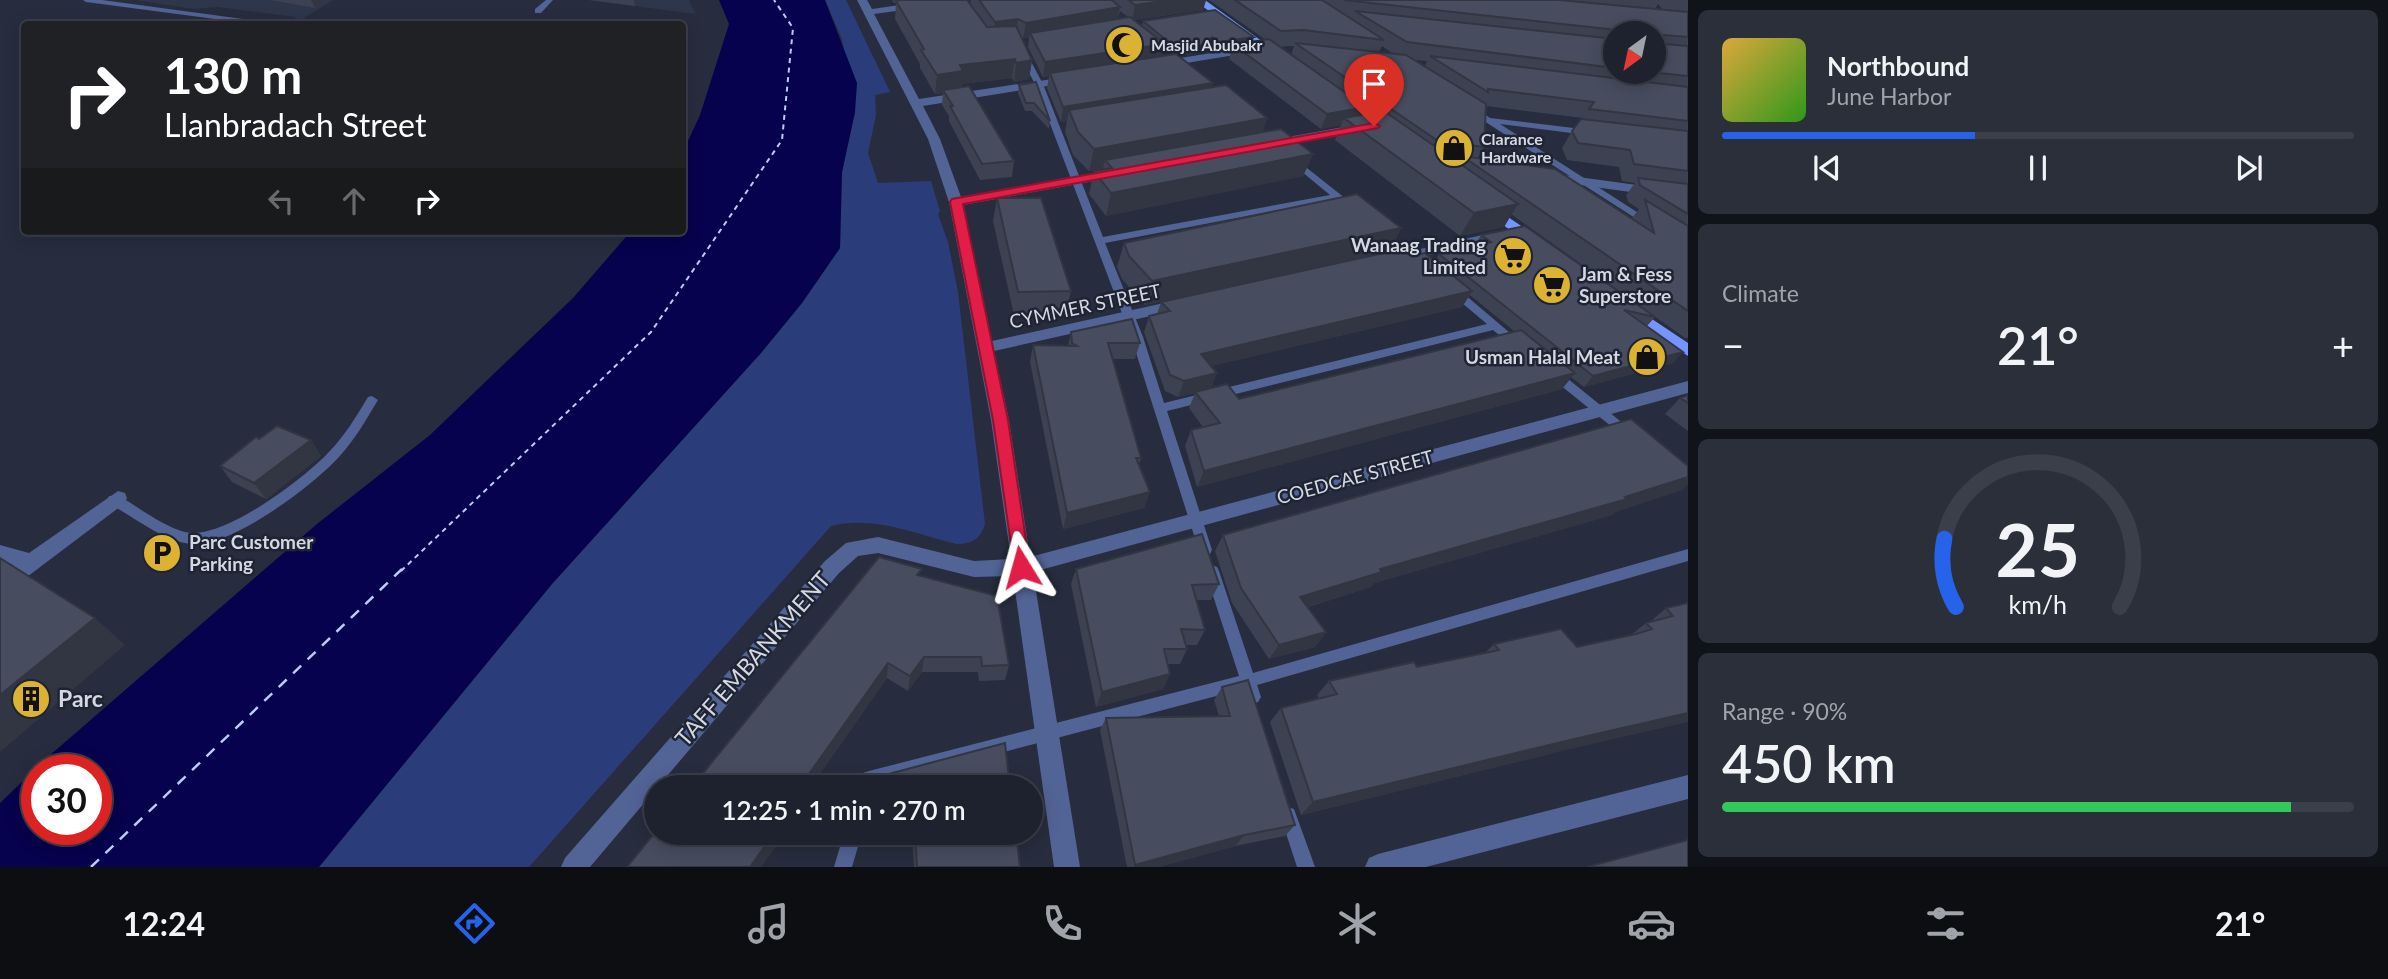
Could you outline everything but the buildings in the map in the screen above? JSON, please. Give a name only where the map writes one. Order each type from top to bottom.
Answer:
[{"type":"main road","points":[[1199,0],[1209,13],[1277,53]]},
{"type":"main road","points":[[1478,200],[1542,246]]},
{"type":"main road","points":[[1621,303],[1688,351]]},
{"type":"street","points":[[862,0],[934,139],[956,202],[987,347],[1067,867]]},
{"type":"street","points":[[869,12],[962,2]]},
{"type":"street","points":[[1148,67],[1171,59],[1277,53]]},
{"type":"street","points":[[916,103],[1080,77]]},
{"type":"street","points":[[1267,142],[1369,122]]},
{"type":"street","points":[[956,202],[1129,170]]},
{"type":"street","points":[[1531,175],[1688,196]]},
{"type":"street","points":[[1384,261],[1416,259],[1444,248],[1519,230]]},
{"type":"street","name":"CYMMER STREET","points":[[987,347],[1196,301]]},
{"type":"street","name":"COEDCAE STREET","points":[[853,549],[878,545],[974,569],[1021,567],[1688,387]]},
{"type":"street","points":[[0,586],[116,499]]},
{"type":"street","name":"TAFF EMBANKMENT","points":[[574,867],[832,567],[853,549]]},
{"type":"street","points":[[0,553],[31,562]]},
{"type":"street","points":[[1378,867],[1688,787]]},
{"type":"lane","points":[[86,0],[243,21]]},
{"type":"lane","points":[[538,11],[550,0]]},
{"type":"lane","points":[[1019,47],[1039,84],[1129,316],[1256,707]]},
{"type":"lane","points":[[1171,59],[1189,73]]},
{"type":"lane","points":[[1465,105],[1659,229]]},
{"type":"lane","points":[[1486,119],[1591,132]]},
{"type":"lane","points":[[1056,128],[1070,126]]},
{"type":"lane","points":[[1267,142],[1358,213]]},
{"type":"lane","points":[[1099,241],[1337,196]]},
{"type":"lane","points":[[1379,230],[1416,259]]},
{"type":"lane","points":[[1443,281],[1524,349]]},
{"type":"lane","points":[[1161,408],[1495,326]]},
{"type":"lane","points":[[1543,365],[1632,437]]},
{"type":"lane","points":[[116,499],[153,524],[194,539],[227,531],[283,496],[330,459],[354,431],[372,400]]},
{"type":"lane","points":[[884,775],[1248,681],[1688,555]]},
{"type":"lane","points":[[1284,801],[1306,867]]},
{"type":"lane","points":[[843,867],[849,845]]},
{"type":"shaded area","points":[[135,0],[333,0],[299,21],[296,21],[295,17],[218,7],[194,9]]},
{"type":"shaded area","points":[[589,0],[689,0],[695,14]]},
{"type":"shaded area","points":[[719,0],[825,0],[857,83],[855,112],[842,172],[840,248],[802,303],[761,353],[552,584],[319,867],[0,867],[0,803],[21,783],[21,845],[112,845],[112,754],[51,754],[317,524],[430,435],[573,298],[628,235],[686,235],[686,145],[700,115],[729,24]]},
{"type":"shaded area","points":[[825,0],[846,0],[890,92],[875,95],[876,115],[868,153],[878,183],[931,181],[940,211],[938,214],[948,242],[958,292],[985,524],[981,533],[968,543],[957,544],[879,524],[847,523],[831,526],[529,867],[319,867],[552,584],[761,353],[802,303],[840,248],[842,172],[855,112],[842,39]]},
{"type":"ferry route","points":[[401,571],[651,332],[782,140],[793,28],[774,0]]},
{"type":"ferry route","points":[[91,867],[402,569]]},
{"type":"place","name":"Masjid Abubakr","points":[[1124,45]]},
{"type":"place","name":"Clarance Hardware","points":[[1454,148]]},
{"type":"place","name":"Wanaag Trading Limited","points":[[1513,256]]},
{"type":"place","name":"Jam & Fess Superstore","points":[[1552,285]]},
{"type":"place","name":"Usman Halal Meat","points":[[1647,357]]},
{"type":"place","name":"Parc Customer Parking","points":[[162,553]]},
{"type":"place","name":"Parc","points":[[31,699]]},
{"type":"route","points":[[1021,567],[1000,420],[956,202],[1374,126]]}]
